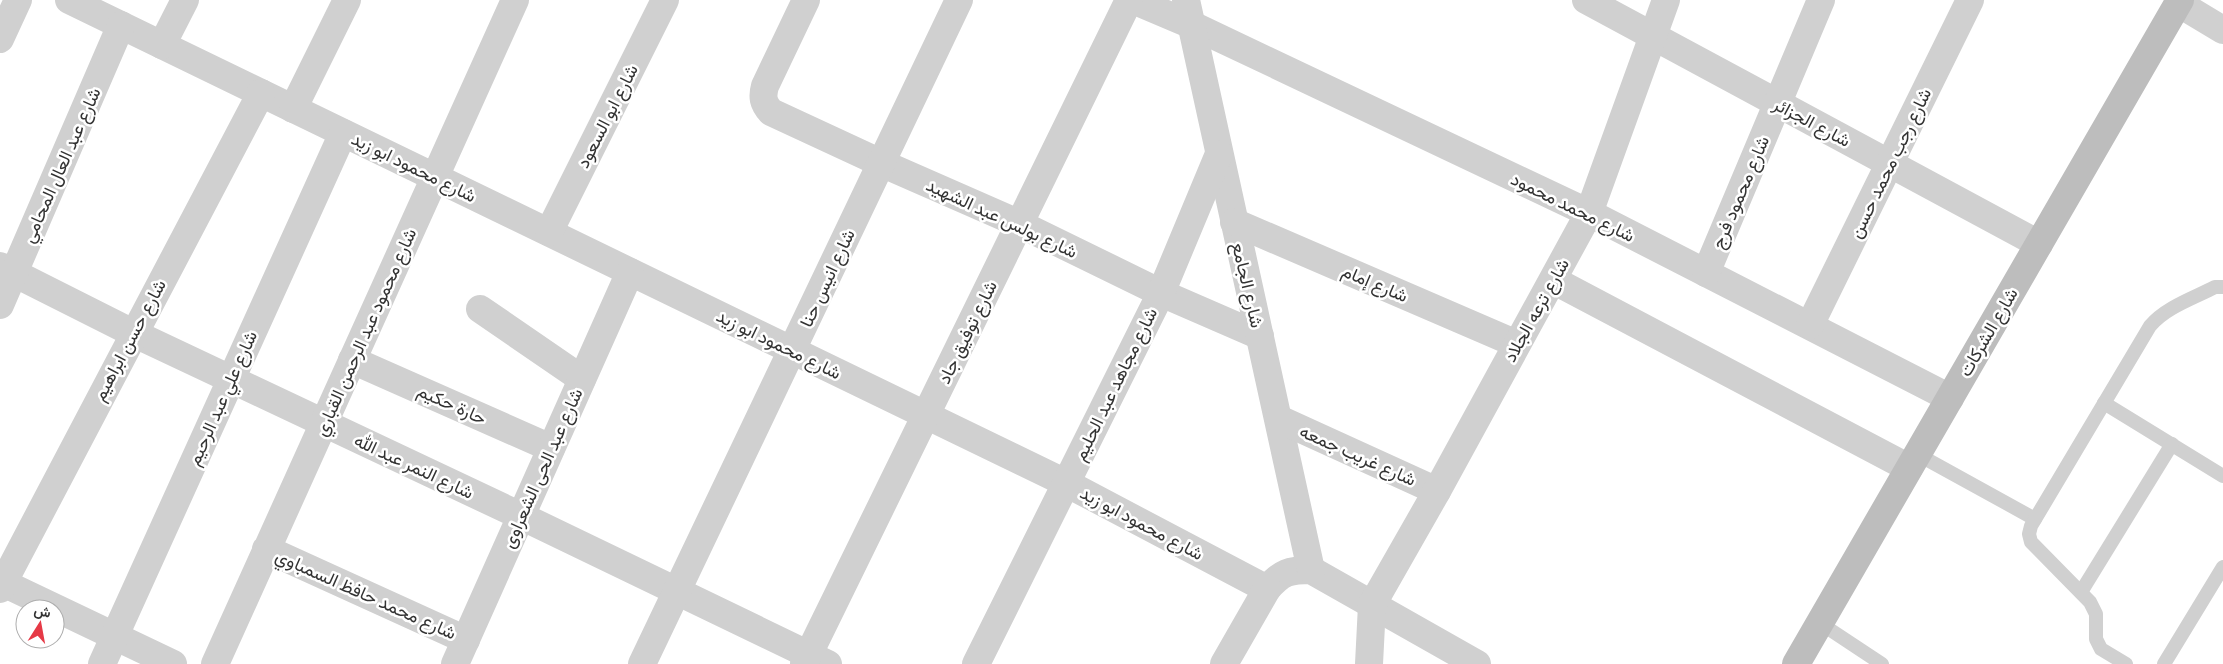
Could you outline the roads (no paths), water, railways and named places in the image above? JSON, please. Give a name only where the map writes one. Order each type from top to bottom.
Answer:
[{"type":"main road","name":"شارع الشركات","points":[[1796,664],[2179,1]]},
{"type":"street","points":[[0,39],[18,0]]},
{"type":"street","name":"شارع محمود ابو زيد","points":[[69,0],[1066,483],[1267,590]]},
{"type":"street","points":[[162,45],[185,0]]},
{"type":"street","points":[[294,109],[347,0]]},
{"type":"street","name":"شارع محمود عبد الرحمن القباري","points":[[215,664],[515,0]]},
{"type":"street","name":"شارع ابو السعود","points":[[549,232],[665,0]]},
{"type":"street","name":"شارع بولس عبد الشهيد","points":[[806,0],[765,86],[763,95],[765,105],[771,112],[1020,224],[1161,293],[1260,336]]},
{"type":"street","name":"شارع انيس حنا","points":[[642,664],[959,0]]},
{"type":"street","name":"شارع توفيق جاد","points":[[813,661],[926,415],[1129,0]]},
{"type":"street","name":"شارع محمد محمود","points":[[1133,0],[1189,12],[1810,325],[1950,398]]},
{"type":"street","name":"شارع الجزائر","points":[[1586,0],[2039,244]]},
{"type":"street","name":"شارع ترعه الجلاد","points":[[1372,606],[1437,492],[1589,213],[1666,0]]},
{"type":"street","name":"شارع محمود فرج","points":[[1706,273],[1821,0]]},
{"type":"street","name":"شارع رجب محمد حسن","points":[[1810,325],[1970,0]]},
{"type":"street","points":[[2179,1],[2223,30]]},
{"type":"street","name":"شارع الجامع","points":[[1189,12],[1311,570]]},
{"type":"street","name":"شارع عبد العال المحامي","points":[[0,305],[7,269],[121,25]]},
{"type":"street","name":"شارع حسن ابراهيم","points":[[1,586],[261,93]]},
{"type":"street","name":"شارع علي عبد الرحيم","points":[[102,664],[343,133]]},
{"type":"street","name":"شارع مجاهد عبد الحليم","points":[[976,664],[1161,293],[1219,154]]},
{"type":"street","name":"شارع إمام","points":[[1234,222],[1517,344]]},
{"type":"street","name":"شارع النمر عبد الله","points":[[7,269],[133,333],[677,591],[813,661]]},
{"type":"street","name":"شارع عبد الحى الشعراوى","points":[[455,664],[630,272]]},
{"type":"street","points":[[1553,280],[1913,461]]},
{"type":"street","points":[[480,309],[582,380]]},
{"type":"street","name":"حارة حكيم","points":[[352,360],[551,448]]},
{"type":"street","name":"شارع غريب جمعه","points":[[1279,420],[1437,492]]},
{"type":"street","name":"شارع محمد حافظ السمباوي","points":[[266,549],[466,640]]},
{"type":"street","points":[[1224,664],[1267,590],[1278,576],[1294,570],[1311,570],[1478,664]]},
{"type":"street","points":[[1,586],[115,636],[173,664]]},
{"type":"street","points":[[1370,664],[1372,606]]},
{"type":"lane","points":[[2126,664],[2101,649],[2096,639],[2096,614],[2081,592],[2031,542],[2029,534],[2035,520],[2150,326],[2158,317],[2216,286],[2223,288]]},
{"type":"lane","points":[[2104,404],[2223,476]]},
{"type":"lane","points":[[2081,592],[2172,444]]},
{"type":"lane","points":[[1913,461],[2035,520]]},
{"type":"lane","points":[[2164,664],[2223,567]]},
{"type":"lane","points":[[1820,624],[1882,664]]}]
